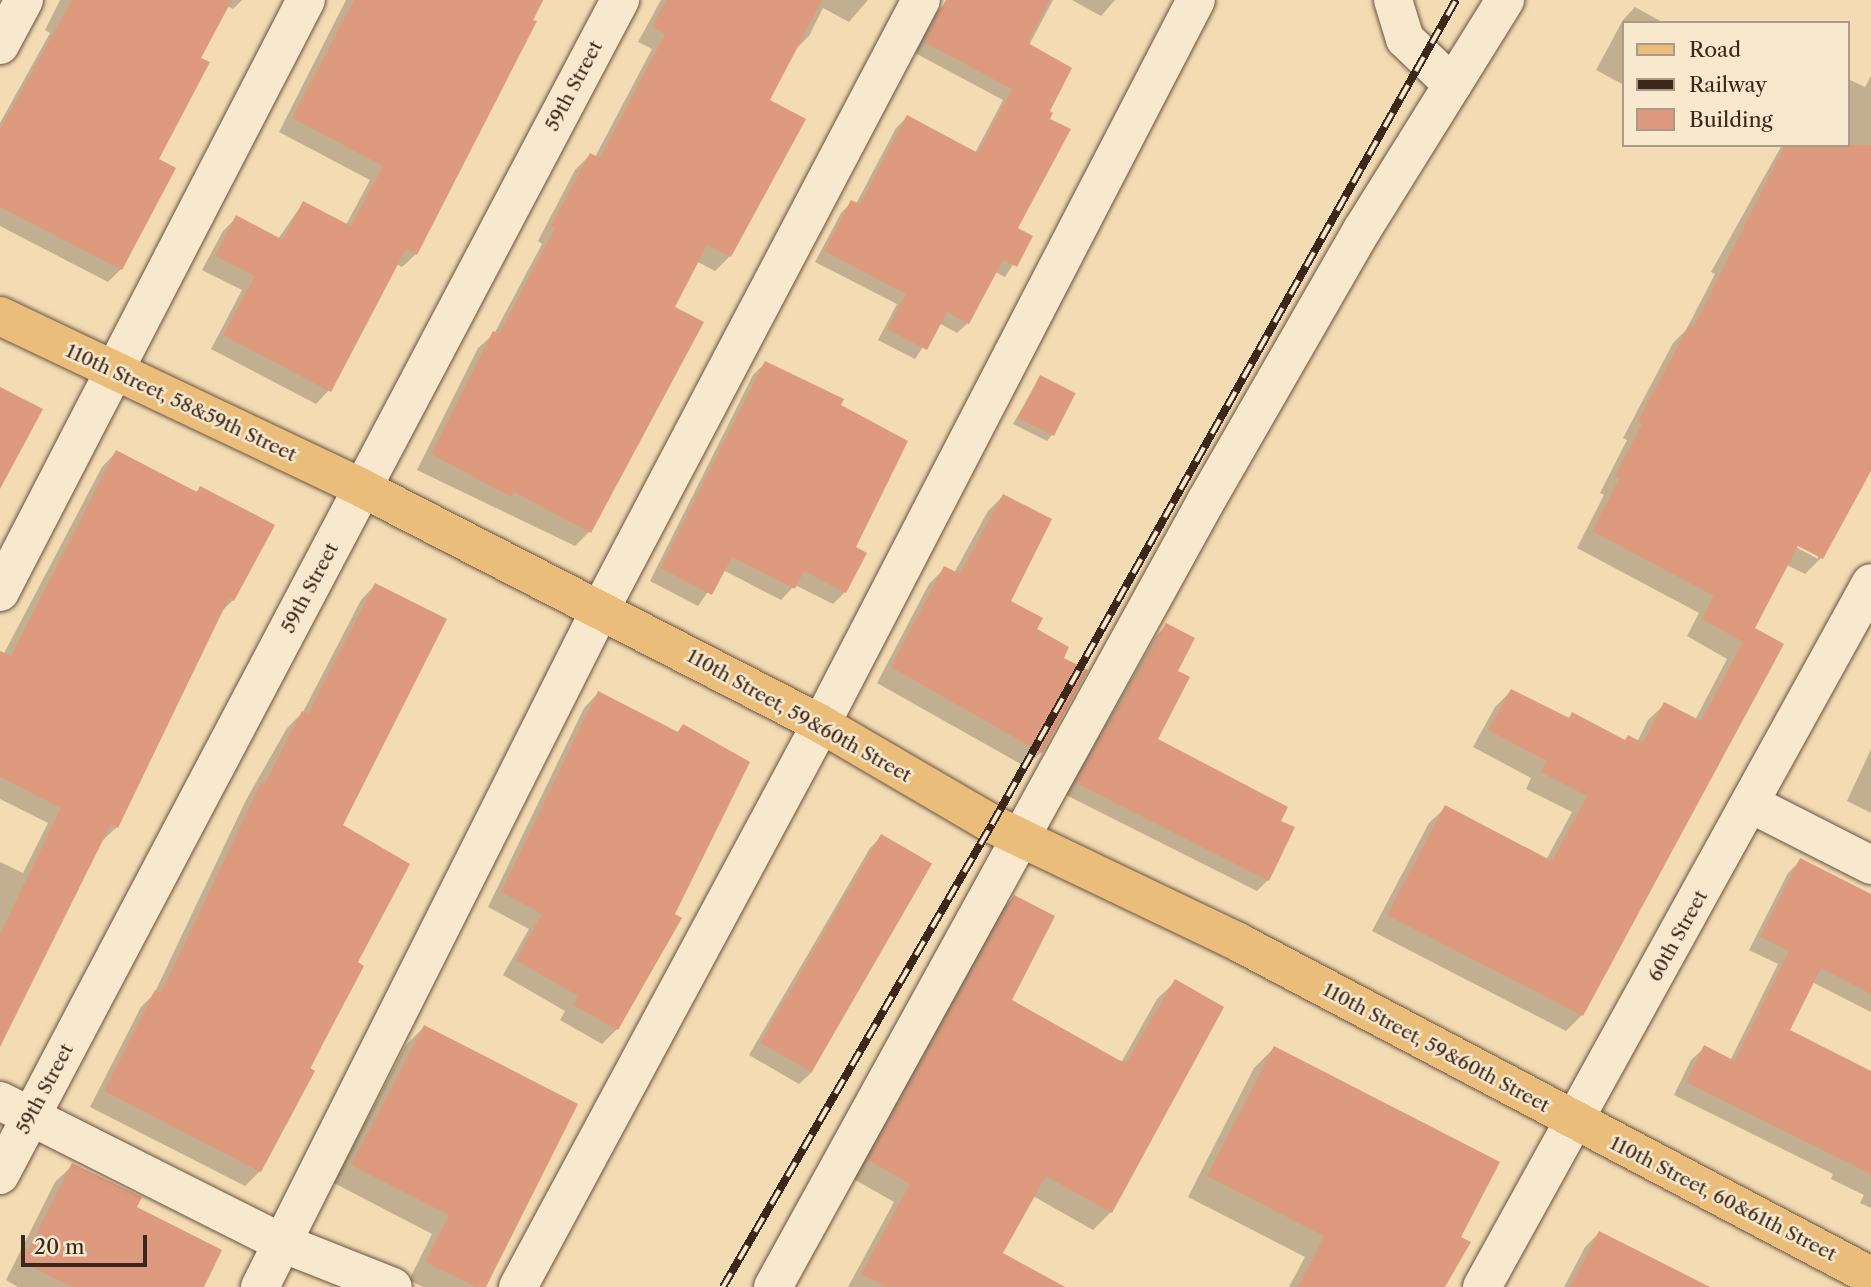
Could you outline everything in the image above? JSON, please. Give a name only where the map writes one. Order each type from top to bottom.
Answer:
[{"type":"main road","name":"110th Street, 58&59th Street","points":[[0,316],[115,373],[362,488]]},
{"type":"main road","name":"110th Street, 59&60th Street","points":[[362,488],[821,724],[1022,837],[1238,942],[1575,1122]]},
{"type":"main road","name":"110th Street, 60&61th Street","points":[[1575,1122],[1871,1276]]},
{"type":"street","points":[[0,45],[24,0]]},
{"type":"street","points":[[0,592],[306,0]]},
{"type":"street","name":"59th Street","points":[[0,1175],[16,1109],[362,488],[620,0]]},
{"type":"street","points":[[260,1287],[600,610],[921,0]]},
{"type":"street","points":[[518,1287],[821,724],[1196,0]]},
{"type":"street","points":[[1393,0],[1405,39],[1453,85]]},
{"type":"street","points":[[773,1287],[1206,501],[1362,230],[1505,0]]},
{"type":"street","name":"60th Street","points":[[1482,1287],[1871,583]]},
{"type":"street","points":[[1751,804],[1871,865]]},
{"type":"street","points":[[16,1109],[282,1243],[393,1287]]},
{"type":"building","points":[[72,0],[232,0],[201,58],[210,62],[159,159],[176,168],[122,270],[0,207],[0,129]]},
{"type":"building","points":[[354,0],[543,0],[533,20],[537,21],[417,255],[406,249],[331,392],[223,335],[255,276],[215,256],[236,215],[283,240],[303,201],[351,226],[383,166],[292,118]]},
{"type":"building","points":[[666,0],[822,0],[770,100],[806,119],[731,257],[707,245],[675,307],[704,322],[591,533],[514,492],[511,497],[431,454],[493,331],[499,334],[555,228],[551,226],[590,153],[600,158],[665,34],[652,27]]},
{"type":"building","points":[[946,0],[1050,0],[1028,43],[1072,68],[1050,111],[1053,113],[1050,119],[1071,129],[1018,228],[1033,236],[1017,267],[1003,260],[969,324],[947,312],[927,350],[887,329],[906,294],[824,251],[851,200],[860,204],[907,115],[978,153],[1012,89],[924,42]]},
{"type":"building","points":[[1871,145],[1871,471],[1823,559],[1798,546],[1755,628],[1784,644],[1583,1016],[1387,915],[1445,805],[1552,861],[1587,796],[1541,772],[1547,761],[1488,730],[1511,689],[1569,718],[1572,712],[1625,740],[1628,735],[1643,743],[1664,702],[1701,721],[1743,642],[1702,619],[1714,596],[1592,531],[1619,479],[1615,476],[1642,424],[1638,421],[1689,325],[1694,327],[1784,147]]},
{"type":"building","points":[[765,361],[844,399],[841,405],[908,441],[856,547],[867,553],[846,593],[804,571],[795,589],[732,557],[712,595],[661,568]]},
{"type":"building","points":[[1040,375],[1076,393],[1054,436],[1018,418]]},
{"type":"building","points":[[0,387],[43,409],[0,489]]},
{"type":"building","points":[[116,450],[197,492],[200,486],[275,525],[234,601],[229,598],[118,828],[111,824],[0,1047],[0,934],[61,808],[0,777],[0,651],[11,656]]},
{"type":"building","points":[[1003,494],[1052,519],[1011,601],[1043,618],[1037,629],[1069,647],[1064,658],[1088,670],[1042,753],[891,667],[944,566],[960,574]]},
{"type":"building","points":[[375,583],[447,619],[343,825],[410,864],[358,962],[364,966],[310,1068],[315,1071],[261,1172],[104,1091],[155,990],[161,993],[261,783],[264,785],[302,711],[308,714]]},
{"type":"building","points":[[1166,623],[1195,638],[1178,671],[1190,677],[1158,739],[1288,807],[1281,821],[1295,827],[1269,881],[1076,783]]},
{"type":"building","points":[[598,691],[678,732],[683,724],[750,762],[675,914],[682,918],[618,1030],[573,1005],[578,996],[516,960],[542,914],[501,892]]},
{"type":"building","points":[[881,834],[932,864],[812,1072],[761,1043]]},
{"type":"building","points":[[1800,858],[1871,894],[1871,994],[1821,968],[1790,1030],[1871,1071],[1871,1174],[1686,1082],[1704,1045],[1735,1061],[1789,951],[1760,937]]},
{"type":"building","points":[[1014,895],[1055,916],[1012,1000],[1117,1059],[1126,1063],[1175,979],[1224,1007],[1112,1213],[1046,1176],[1003,1253],[1065,1287],[886,1287],[861,1274],[910,1184],[868,1160]]},
{"type":"building","points":[[424,1025],[578,1104],[486,1287],[476,1287],[425,1262],[449,1215],[351,1165]]},
{"type":"building","points":[[1274,1046],[1500,1162],[1461,1237],[1471,1242],[1445,1287],[1298,1287],[1324,1236],[1207,1176]]},
{"type":"building","points":[[72,1163],[142,1197],[137,1207],[222,1250],[204,1287],[72,1287],[22,1262]]},
{"type":"building","points":[[1599,1231],[1710,1287],[1570,1287]]},
{"type":"railway","points":[[723,1287],[992,824],[1456,0]]}]
